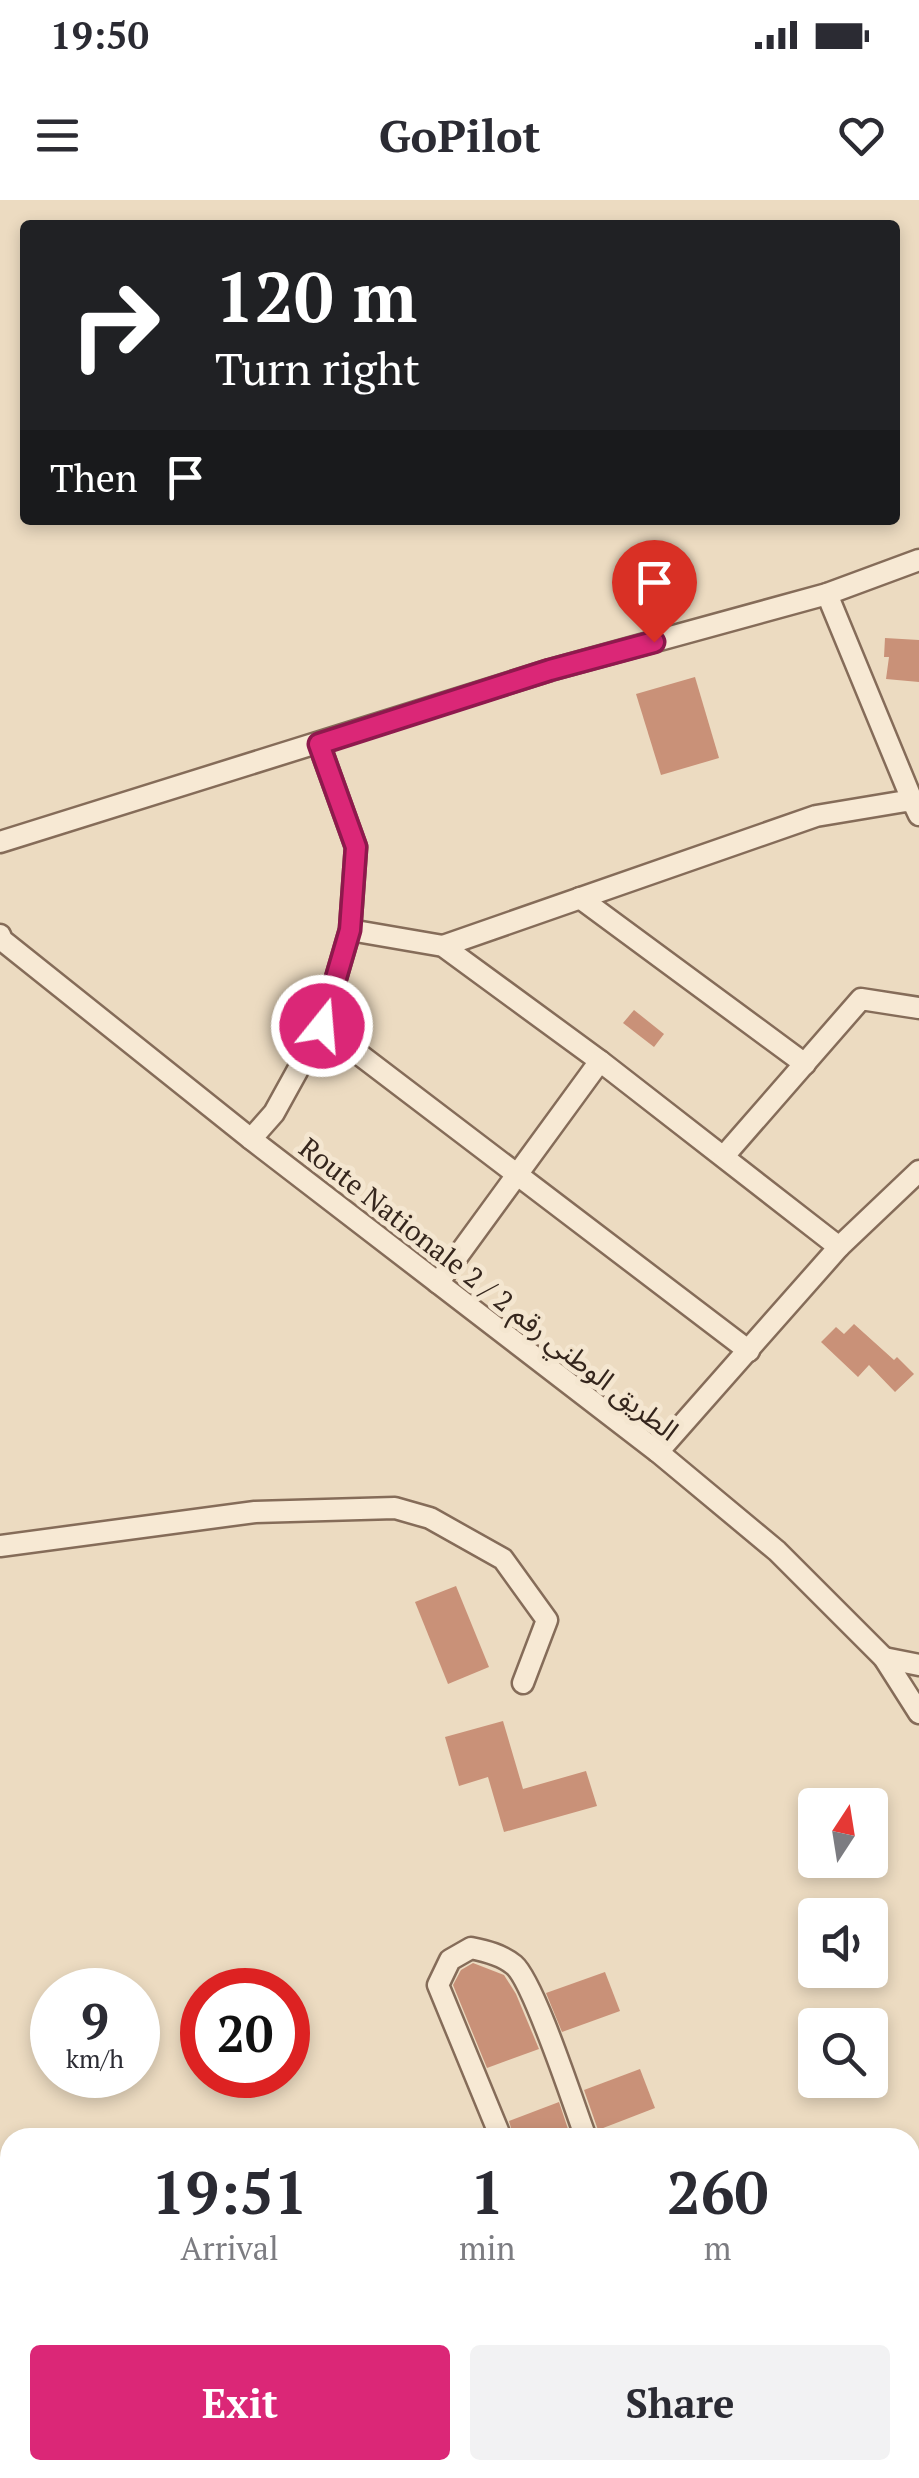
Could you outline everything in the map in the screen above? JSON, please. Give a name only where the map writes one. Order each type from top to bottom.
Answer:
[{"type":"street","points":[[0,842],[550,670],[827,594],[919,560]]},
{"type":"street","points":[[442,946],[816,816],[917,806],[827,594]]},
{"type":"street","points":[[251,1140],[274,1113],[322,1026],[350,930],[356,847],[319,744]]},
{"type":"street","points":[[580,898],[805,1064]]},
{"type":"street","points":[[350,930],[442,946],[600,1061],[839,1247]]},
{"type":"street","name":"Route Nationale 2 / الطريق الوطني رقم 2","points":[[0,935],[251,1140],[658,1452],[777,1552],[884,1658],[919,1713]]},
{"type":"street","points":[[724,1156],[861,999],[919,1008]]},
{"type":"street","points":[[322,1026],[749,1351]]},
{"type":"street","points":[[438,1283],[600,1061]]},
{"type":"street","points":[[658,1452],[839,1247],[919,1171]]},
{"type":"street","points":[[0,1546],[255,1512],[395,1508],[430,1518],[503,1559],[547,1620],[522,1683]]},
{"type":"street","points":[[884,1658],[919,1665]]},
{"type":"street","points":[[497,2128],[438,1985],[450,1960],[471,1948],[489,1951],[516,1967],[532,1996],[582,2128]]},
{"type":"building","points":[[885,638],[919,640],[919,682],[886,679],[889,657],[884,657]]},
{"type":"building","points":[[695,677],[719,758],[661,775],[636,694]]},
{"type":"building","points":[[634,1010],[664,1034],[654,1047],[623,1023]]},
{"type":"building","points":[[854,1324],[914,1374],[895,1392],[869,1365],[858,1377],[821,1342],[836,1327],[844,1334]]},
{"type":"building","points":[[456,1586],[489,1667],[448,1684],[415,1602]]},
{"type":"building","points":[[503,1721],[523,1789],[586,1771],[597,1806],[504,1832],[488,1777],[459,1786],[445,1737]]},
{"type":"building","points":[[473,1963],[504,1975],[539,2049],[487,2068],[453,1985],[461,1970]]},
{"type":"building","points":[[605,1972],[620,2011],[562,2032],[546,1993]]},
{"type":"building","points":[[640,2069],[655,2108],[597,2128],[584,2090]]},
{"type":"building","points":[[559,2102],[568,2128],[511,2128],[509,2121]]},
{"type":"route","points":[[322,1026],[350,930],[356,847],[319,744],[550,670],[654,642]]}]
